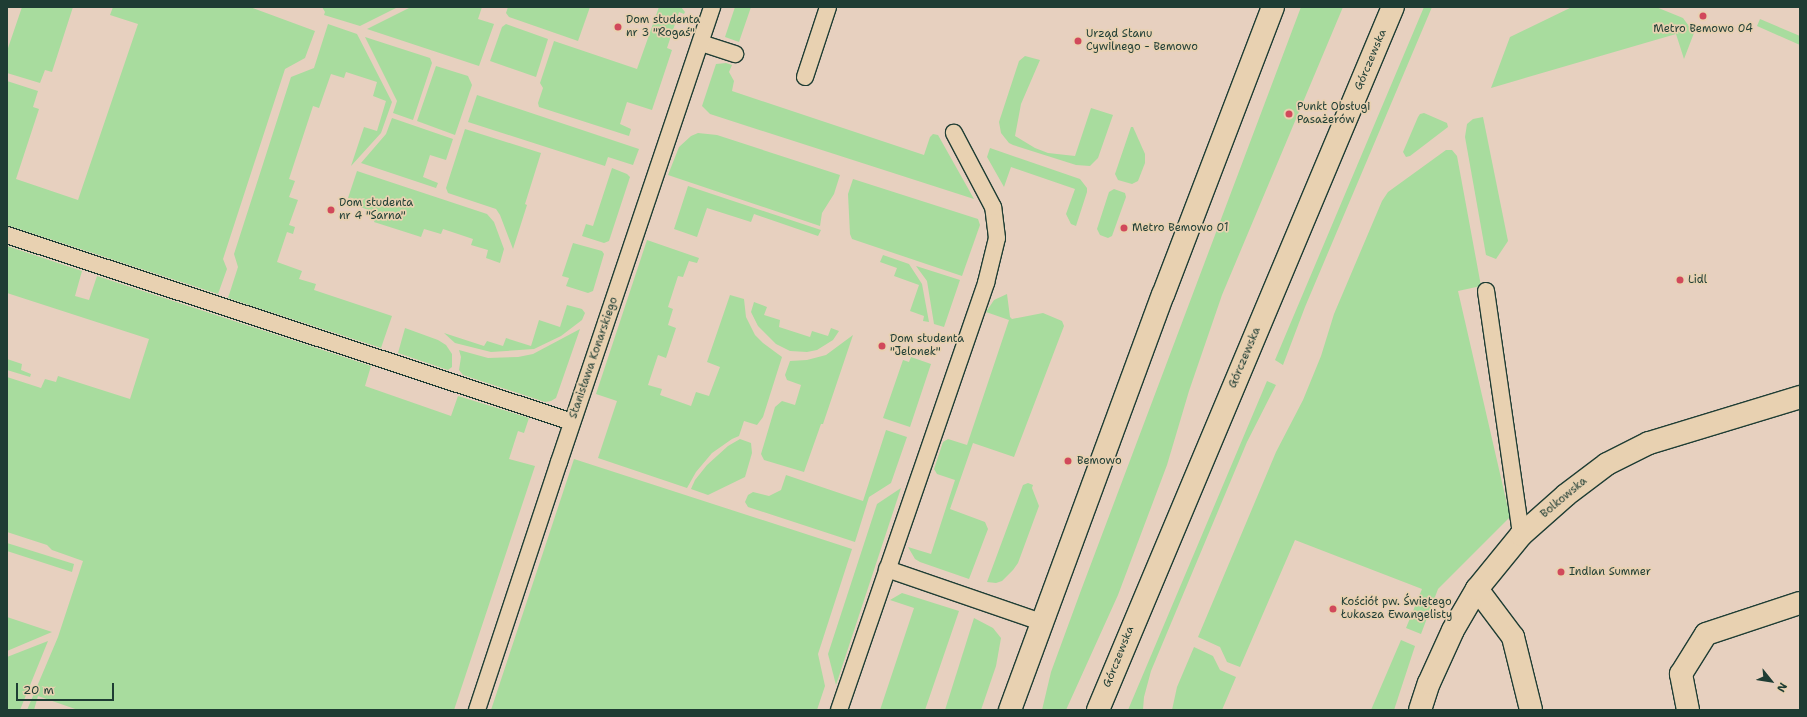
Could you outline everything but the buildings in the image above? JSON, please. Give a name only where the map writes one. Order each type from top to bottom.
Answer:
[{"type":"main road","points":[[1010,710],[1041,622],[1273,7]]},
{"type":"main road","name":"Górczewska","points":[[1098,710],[1393,7]]},
{"type":"main road","name":"Bolkowska","points":[[1420,710],[1429,683],[1453,630],[1477,590],[1522,535],[1566,495],[1607,464],[1649,443],[1800,397]]},
{"type":"main road","points":[[1477,590],[1513,637],[1531,710]]},
{"type":"main road","points":[[1688,710],[1681,674],[1706,634],[1800,603]]},
{"type":"lane","name":"Stanisława Konarskiego","points":[[477,710],[572,422],[712,7]]},
{"type":"lane","points":[[805,77],[828,7]]},
{"type":"lane","points":[[700,43],[736,54]]},
{"type":"lane","points":[[839,710],[986,283],[997,238],[993,207],[954,133]]},
{"type":"lane","points":[[7,235],[572,422]]},
{"type":"lane","points":[[1486,292],[1522,535]]},
{"type":"lane","points":[[887,569],[1041,622]]},
{"type":"green space","points":[[22,7],[73,7],[52,72],[45,70],[40,83],[7,73],[7,51]]},
{"type":"green space","points":[[113,7],[250,7],[315,31],[305,58],[285,69],[223,259],[227,269],[218,294],[7,225],[7,81],[38,91],[33,107],[39,109],[16,179],[78,200],[138,24],[110,15]]},
{"type":"green space","points":[[322,7],[398,7],[360,26],[324,15],[325,12]]},
{"type":"green space","points":[[411,7],[482,7],[478,19],[494,24],[479,66],[367,29]]},
{"type":"green space","points":[[508,7],[590,7],[578,41],[509,17],[506,13]]},
{"type":"green space","points":[[659,7],[681,7],[685,12],[684,14],[679,12],[667,48],[672,50],[652,110],[627,102],[620,124],[631,129],[629,136],[539,107],[538,103],[543,88],[540,83],[554,41],[637,69]]},
{"type":"green space","points":[[735,7],[751,7],[739,42],[725,37]]},
{"type":"green space","points":[[1301,7],[1343,7],[1222,295],[1189,391],[1167,465],[1118,595],[1066,710],[1042,710],[1051,672],[1080,593]]},
{"type":"green space","points":[[1424,7],[1432,7],[1305,307],[1283,365],[1275,360]]},
{"type":"green space","points":[[1572,7],[1656,7],[1683,18],[1694,33],[1684,59],[1676,34],[1491,88],[1510,37]]},
{"type":"green space","points":[[1760,19],[1800,36],[1800,45],[1757,26]]},
{"type":"green space","points":[[328,24],[357,34],[392,102],[381,133],[351,166],[364,127],[377,131],[386,101],[373,96],[377,82],[346,72],[344,78],[331,74],[319,108],[313,106],[289,179],[295,181],[289,197],[298,200],[289,225],[295,227],[293,234],[287,232],[277,262],[302,271],[299,279],[316,284],[314,290],[392,316],[381,348],[228,298],[238,267],[234,254],[291,77],[314,68]]},
{"type":"green space","points":[[506,24],[548,39],[536,77],[490,61],[502,27]]},
{"type":"green space","points":[[365,37],[430,58],[432,63],[413,120],[393,113],[397,101]]},
{"type":"green space","points":[[1025,56],[1040,60],[1021,104],[1015,136],[1035,148],[1048,153],[1075,156],[1091,108],[1113,115],[1098,158],[1090,166],[1076,165],[1013,145],[1009,143],[1001,133],[999,122],[1019,61]]},
{"type":"green space","points":[[726,63],[732,65],[729,72],[734,81],[732,91],[924,155],[930,137],[933,134],[938,135],[974,199],[710,114],[702,106],[716,64]]},
{"type":"green space","points":[[436,66],[468,76],[472,85],[455,135],[417,121]]},
{"type":"green space","points":[[477,95],[639,149],[633,165],[608,157],[605,166],[468,122]]},
{"type":"green space","points":[[1424,113],[1447,123],[1448,127],[1410,156],[1406,157],[1403,152],[1418,117],[1420,114]]},
{"type":"green space","points":[[1483,117],[1508,241],[1496,259],[1486,255],[1465,137],[1467,124],[1473,119]]},
{"type":"green space","points":[[392,118],[453,139],[446,160],[430,155],[423,177],[438,183],[436,188],[361,163],[386,134]]},
{"type":"green space","points":[[1131,127],[1133,127],[1145,154],[1145,163],[1138,181],[1132,184],[1118,180],[1115,174]]},
{"type":"green space","points":[[465,129],[541,153],[513,249],[500,215],[496,209],[448,193],[446,188]]},
{"type":"green space","points":[[698,133],[717,135],[840,175],[834,194],[822,213],[820,226],[668,175],[679,147],[691,136]]},
{"type":"green space","points":[[990,148],[1080,179],[1087,188],[1087,192],[1076,226],[1071,224],[1066,214],[1075,189],[1011,167],[1004,187],[987,157]]},
{"type":"green space","points":[[1446,150],[1452,150],[1457,156],[1481,286],[1458,291],[1510,517],[1438,589],[1421,634],[1406,628],[1422,589],[1295,540],[1240,667],[1227,662],[1220,647],[1198,637],[1276,452],[1303,400],[1321,356],[1334,314],[1382,201],[1388,192]]},
{"type":"green space","points":[[612,168],[627,174],[630,177],[609,241],[604,243],[582,236],[586,224],[593,226]]},
{"type":"green space","points":[[357,171],[487,214],[494,222],[504,249],[500,263],[486,258],[488,250],[471,245],[473,239],[443,229],[441,234],[424,229],[421,237],[374,222],[377,213],[360,207],[361,202],[348,198]]},
{"type":"green space","points":[[853,179],[978,219],[980,225],[962,276],[852,239],[850,234],[848,194]]},
{"type":"green space","points":[[688,186],[821,230],[818,236],[754,214],[751,222],[707,208],[697,237],[674,229]]},
{"type":"green space","points":[[1114,189],[1125,193],[1126,197],[1112,236],[1108,238],[1100,235],[1097,229],[1109,192]]},
{"type":"green space","points":[[647,240],[699,258],[697,263],[689,261],[683,277],[678,276],[668,307],[673,309],[668,325],[676,328],[666,358],[658,355],[648,385],[662,389],[660,395],[691,406],[696,392],[709,396],[720,367],[707,362],[730,295],[744,299],[746,317],[755,335],[782,357],[763,417],[757,425],[744,421],[739,436],[712,453],[696,472],[687,488],[598,458],[617,401],[596,394]]},
{"type":"green space","points":[[573,243],[602,251],[604,254],[593,291],[588,293],[566,286],[569,278],[562,276]]},
{"type":"green space","points":[[7,246],[82,271],[75,296],[89,300],[97,276],[371,366],[365,386],[451,416],[458,396],[529,418],[524,433],[518,431],[509,459],[535,466],[454,710],[78,710],[38,696],[34,710],[27,710],[58,637],[83,561],[52,550],[47,545],[7,532],[7,377],[41,388],[45,379],[56,382],[58,376],[130,399],[149,339],[7,293]]},
{"type":"green space","points":[[883,255],[909,264],[922,284],[929,322],[923,321],[924,316],[910,311],[919,285],[894,276],[897,268],[880,262]]},
{"type":"green space","points":[[916,266],[960,280],[944,327],[934,324],[927,281]]},
{"type":"green space","points":[[1007,294],[1010,317],[1012,319],[1043,313],[1062,321],[1064,326],[1014,457],[973,443],[950,509],[985,522],[988,529],[969,579],[920,562],[915,559],[908,547],[931,554],[955,480],[937,474],[934,469],[943,442],[948,439],[967,445],[1009,320],[986,312],[994,300]]},
{"type":"green space","points":[[754,302],[767,307],[764,315],[780,320],[779,327],[810,337],[812,331],[828,336],[831,328],[839,331],[833,340],[817,350],[807,352],[790,351],[776,344],[758,326],[751,312]]},
{"type":"green space","points":[[567,305],[582,309],[585,313],[582,320],[561,336],[534,349],[491,352],[455,343],[444,333],[484,346],[487,341],[503,346],[506,338],[531,346],[539,320],[560,327]]},
{"type":"green space","points":[[405,328],[438,340],[446,345],[452,354],[452,367],[448,370],[398,353]]},
{"type":"green space","points":[[580,329],[556,398],[551,401],[545,402],[463,375],[459,370],[461,357],[459,350],[488,358],[518,357],[533,354]]},
{"type":"green space","points":[[853,335],[823,424],[821,424],[804,472],[764,460],[761,454],[775,407],[782,401],[795,405],[801,385],[787,380],[785,375],[790,361],[807,360],[826,355]]},
{"type":"green space","points":[[911,357],[931,364],[910,427],[883,418],[903,360],[909,362]]},
{"type":"green space","points":[[7,359],[22,364],[21,370],[31,374],[30,377],[7,370]]},
{"type":"green space","points":[[1267,381],[1276,385],[1247,442],[1151,671],[1144,697],[1143,710],[1128,710]]},
{"type":"green space","points":[[886,430],[907,437],[891,483],[869,497],[855,542],[748,507],[745,502],[748,495],[753,492],[769,496],[781,490],[786,475],[863,501]]},
{"type":"green space","points":[[740,439],[751,443],[752,453],[745,477],[708,495],[691,489],[695,480],[707,465],[728,446]]},
{"type":"green space","points":[[574,459],[852,549],[818,654],[825,686],[817,710],[491,710]]},
{"type":"green space","points":[[1028,483],[1033,485],[1032,488],[1039,506],[1018,563],[1002,581],[996,583],[987,582],[1023,485]]},
{"type":"green space","points":[[901,488],[836,685],[828,654],[877,504]]},
{"type":"green space","points":[[7,543],[74,564],[72,572],[7,551]]},
{"type":"green space","points":[[902,593],[959,611],[925,710],[880,710],[914,608],[890,600]]},
{"type":"green space","points":[[7,617],[52,632],[7,651]]},
{"type":"green space","points":[[974,618],[993,628],[1001,638],[996,666],[981,710],[945,710]]},
{"type":"green space","points":[[1401,640],[1415,646],[1394,710],[1371,710]]},
{"type":"green space","points":[[48,641],[20,710],[7,710],[7,657]]},
{"type":"green space","points":[[1194,647],[1213,656],[1220,670],[1236,677],[1222,710],[1172,710],[1177,687]]},
{"type":"place","name":"Metro Bemowo 04","points":[[1703,16]]},
{"type":"place","name":"Dom studenta nr 3 \"Rogaś\"","points":[[618,27]]},
{"type":"place","name":"Urząd Stanu Cywilnego - Bemowo","points":[[1078,41]]},
{"type":"place","name":"Punkt Obsługi Pasażerów","points":[[1289,114]]},
{"type":"place","name":"Dom studenta nr 4 \"Sarna\"","points":[[331,210]]},
{"type":"place","name":"Metro Bemowo 01","points":[[1124,228]]},
{"type":"place","name":"Lidl","points":[[1680,280]]},
{"type":"place","name":"Dom studenta \"Jelonek\"","points":[[882,346]]},
{"type":"place","name":"Bemowo","points":[[1068,461]]},
{"type":"place","name":"Indian Summer","points":[[1561,572]]},
{"type":"place","name":"Kościół pw. Świętego Łukasza Ewangelisty","points":[[1333,609]]}]
